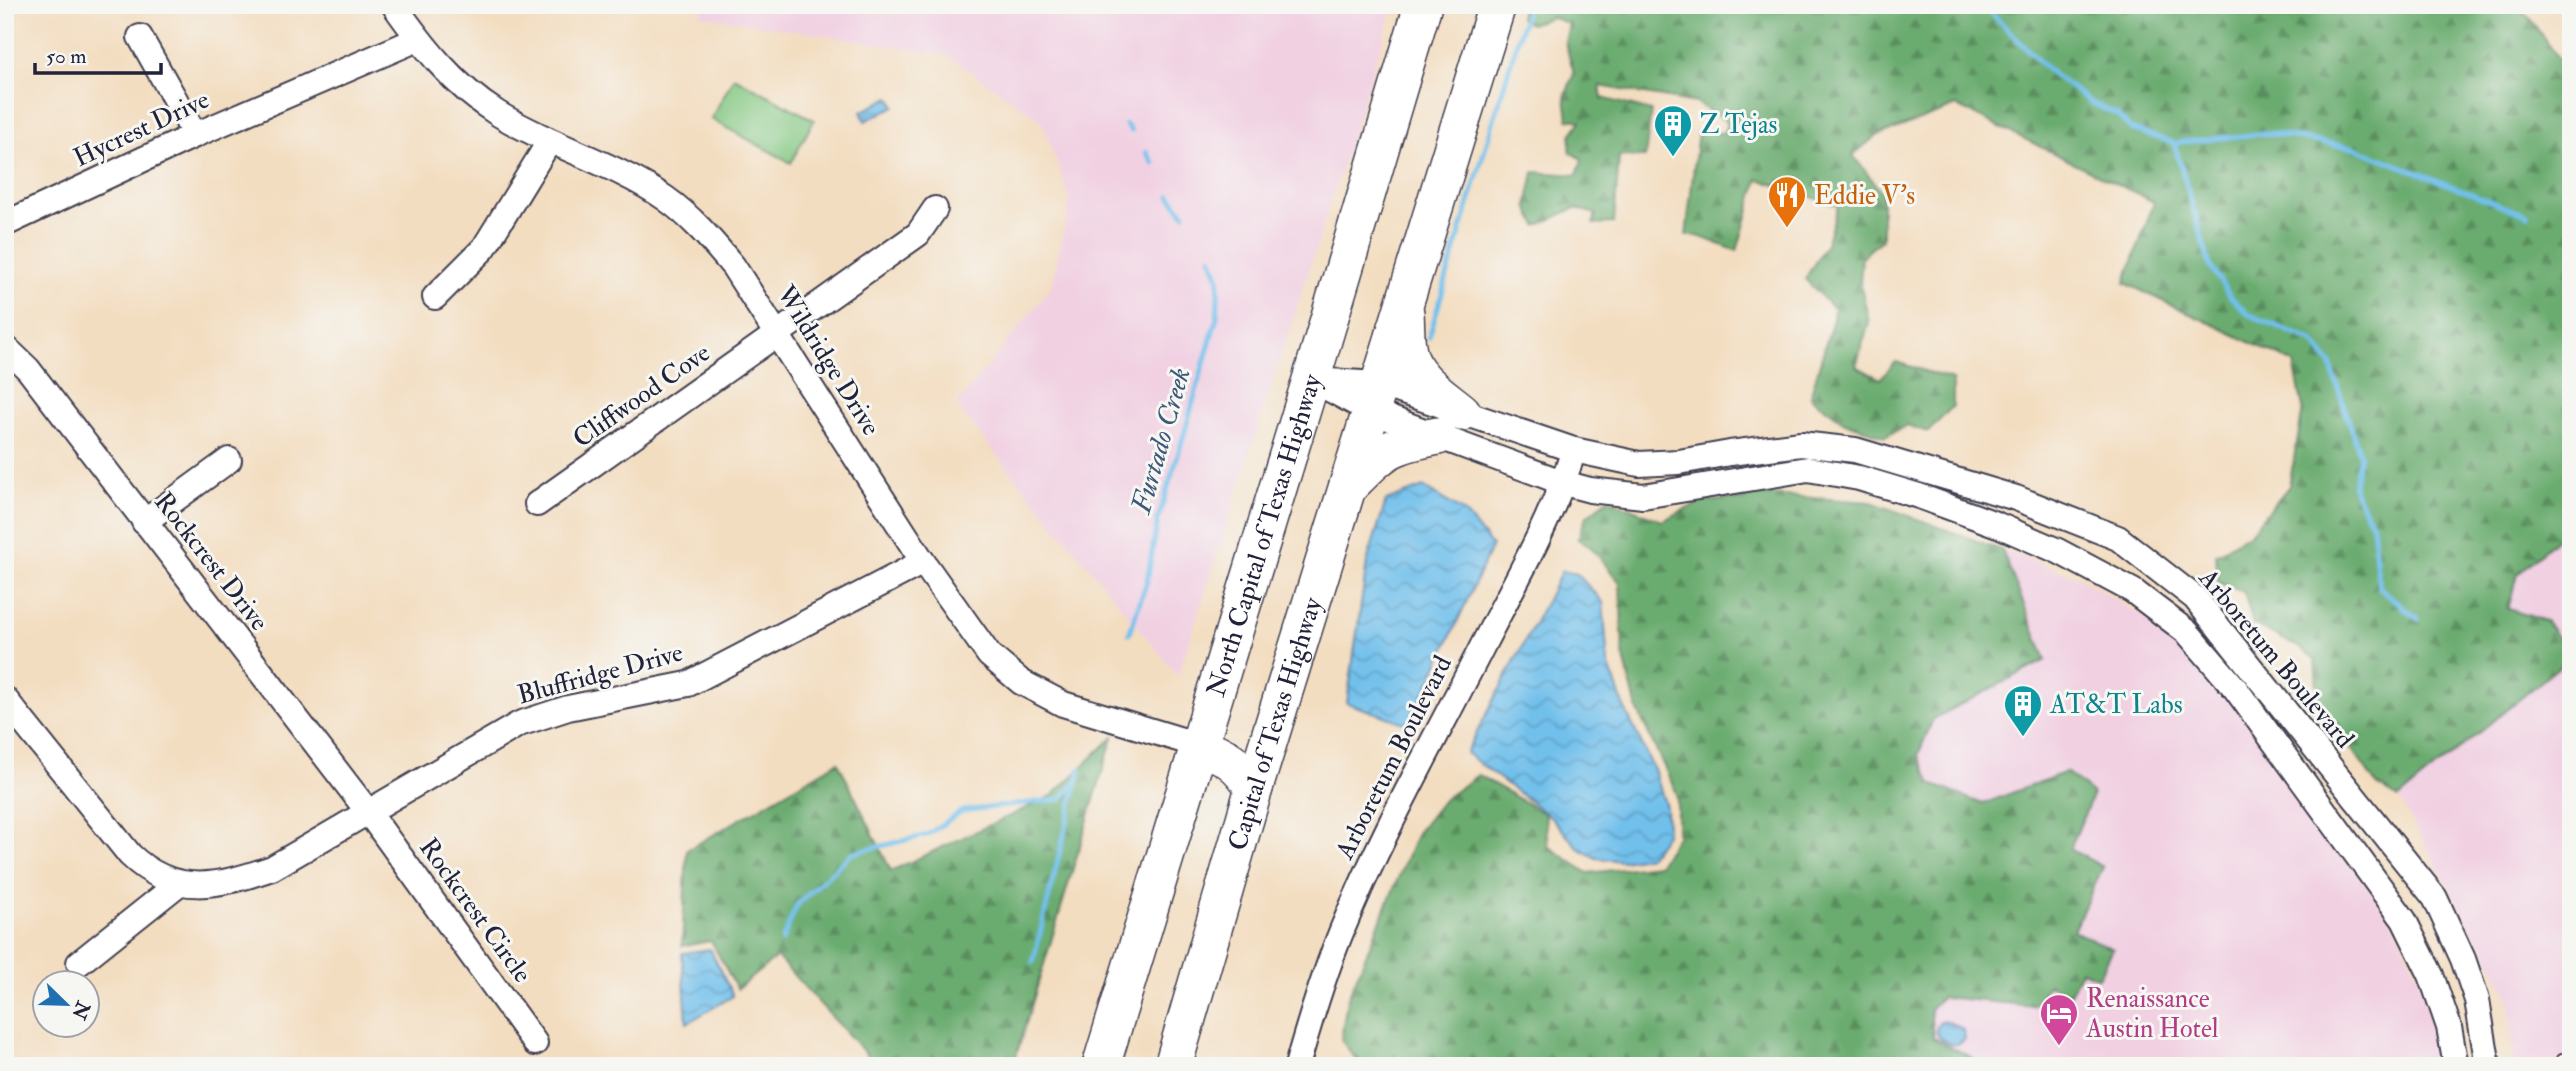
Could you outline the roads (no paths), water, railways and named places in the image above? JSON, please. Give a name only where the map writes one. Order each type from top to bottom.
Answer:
[{"type":"highway","name":"North Capital of Texas Highway","points":[[1101,1066],[1423,5]]},
{"type":"highway","points":[[1375,398],[1497,5]]},
{"type":"highway","points":[[1347,488],[1384,452],[1450,424],[1408,354],[1404,302]]},
{"type":"highway","name":"Capital of Texas Highway","points":[[1173,1066],[1254,788],[1375,398]]},
{"type":"highway","points":[[1198,745],[1228,757],[1242,769],[1254,788]]},
{"type":"street","name":"Wildridge Drive","points":[[394,5],[444,70],[496,112],[549,142],[637,182],[665,198],[700,226],[733,266],[779,334],[923,562],[989,655],[1021,682],[1063,704],[1198,745]]},
{"type":"street","points":[[140,37],[195,135]]},
{"type":"street","name":"Hycrest Drive","points":[[5,224],[195,135],[418,39]]},
{"type":"street","points":[[435,296],[484,248],[549,142]]},
{"type":"street","name":"Cliffwood Cove","points":[[537,504],[918,234],[935,209]]},
{"type":"street","name":"Rockcrest Drive","points":[[5,347],[28,369],[369,813]]},
{"type":"street","name":"Arboretum Boulevard","points":[[1311,380],[1375,398],[1450,424],[1639,464],[1679,462],[1801,444],[1855,450],[2017,498],[2118,538],[2195,598],[2435,898],[2463,959],[2477,1000],[2488,1066]]},
{"type":"street","name":"Arboretum Boulevard","points":[[1375,398],[1450,424],[1564,483],[1590,489],[1643,496],[1808,469],[1859,478],[1919,496],[1998,525],[2058,551],[2133,591],[2187,632],[2235,688],[2404,920],[2431,975],[2449,1027],[2456,1066]]},
{"type":"street","name":"Arboretum Boulevard","points":[[1297,1066],[1308,1025],[1342,930],[1372,864],[1564,483],[1574,450]]},
{"type":"street","points":[[144,522],[229,460]]},
{"type":"street","name":"Bluffridge Drive","points":[[178,884],[232,882],[272,868],[519,724],[568,708],[688,684],[923,562]]},
{"type":"street","points":[[5,699],[130,855],[147,871],[178,884],[79,963]]},
{"type":"street","name":"Rockcrest Circle","points":[[369,813],[535,1043]]},
{"type":"street","points":[[2566,1066],[2571,1063]]},
{"type":"water","points":[[890,97],[895,106],[865,121],[861,112]]},
{"type":"water","points":[[1423,487],[1464,512],[1492,546],[1410,725],[1347,703],[1367,562],[1386,501]]},
{"type":"water","points":[[1562,571],[1577,574],[1603,602],[1608,663],[1624,707],[1655,772],[1666,807],[1667,832],[1650,856],[1623,861],[1596,858],[1578,848],[1552,818],[1466,753]]},
{"type":"water","points":[[710,949],[733,996],[687,1023],[682,953]]},
{"type":"water","points":[[1945,1020],[1964,1030],[1965,1039],[1962,1042],[1952,1044],[1938,1037],[1937,1027]]},
{"type":"waterway","points":[[1429,337],[1528,5]]},
{"type":"waterway","points":[[1983,5],[2050,72],[2090,102],[2117,115],[2131,129],[2174,143],[2268,133],[2355,148],[2528,216]]},
{"type":"waterway","name":"Furtado Creek","points":[[1126,125],[1131,131]]},
{"type":"waterway","points":[[2174,143],[2210,266],[2230,296],[2248,314],[2312,341],[2330,363],[2360,455],[2353,487],[2372,525],[2379,587],[2418,619]]},
{"type":"waterway","name":"Furtado Creek","points":[[1146,152],[1153,163]]},
{"type":"waterway","name":"Furtado Creek","points":[[1170,196],[1184,214]]},
{"type":"waterway","name":"Furtado Creek","points":[[1129,634],[1147,581],[1158,519],[1217,317],[1219,279],[1211,257]]},
{"type":"waterway","name":"Furtado Creek","points":[[1033,962],[1080,769]]},
{"type":"waterway","points":[[782,941],[797,905],[852,853],[927,835],[962,811],[1061,799],[1077,781]]},
{"type":"place","name":"Z Tejas","points":[[1673,158]]},
{"type":"place","name":"Eddie V's","points":[[1787,229]]},
{"type":"place","name":"AT&T Labs","points":[[2023,738]]},
{"type":"place","name":"Renaissance Austin Hotel","points":[[2059,1047]]}]
